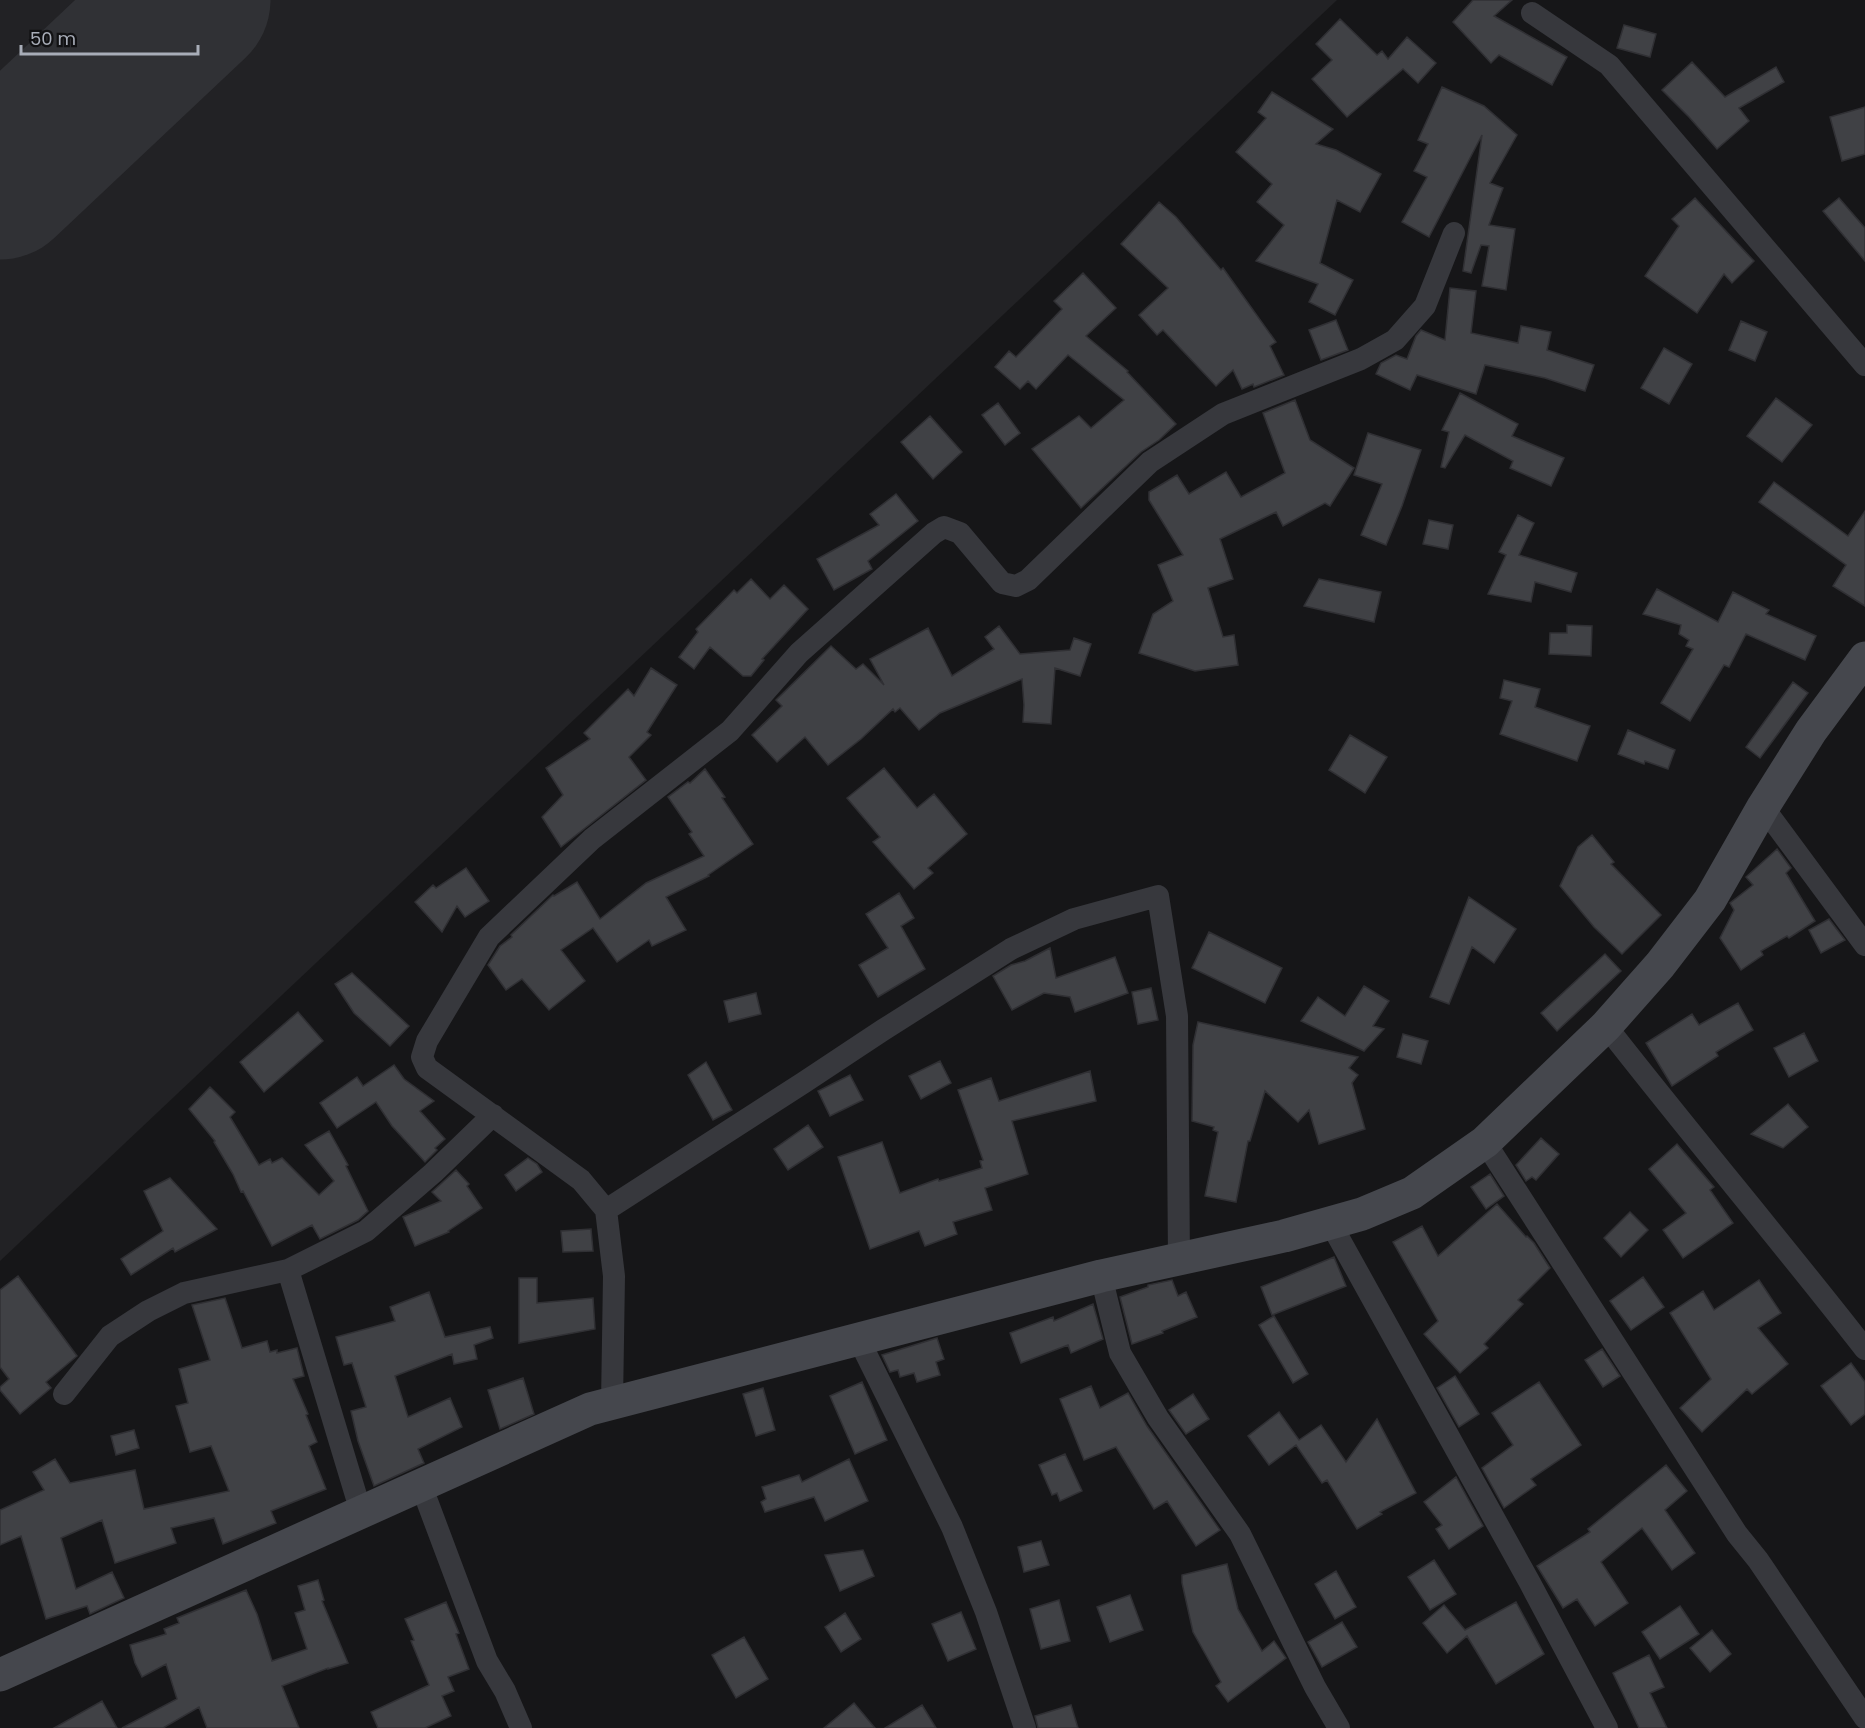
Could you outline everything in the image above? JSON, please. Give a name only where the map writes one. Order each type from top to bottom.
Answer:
[{"type":"main road","points":[[0,1675],[590,1409],[1101,1276],[1331,1224],[1412,1193],[1485,1142],[1606,1026],[1660,965],[1710,900],[1763,807],[1811,731],[1865,658]]},
{"type":"street","points":[[1532,13],[1609,65],[1865,364]]},
{"type":"street","points":[[612,1403],[614,1275],[606,1210],[581,1180],[427,1068],[423,1057],[427,1041],[489,937],[592,839],[730,731],[799,653],[934,533],[944,527],[960,533],[1002,583],[1016,586],[1028,580],[1150,462],[1223,414],[1361,359],[1395,340],[1425,306],[1454,233]]},
{"type":"street","points":[[1763,807],[1865,945]]},
{"type":"street","points":[[606,1210],[883,1029],[1011,949],[1074,919],[1158,896],[1177,1016],[1179,1260]]},
{"type":"street","points":[[1606,1026],[1865,1349]]},
{"type":"street","points":[[64,1394],[110,1336],[148,1311],[183,1293],[288,1270],[366,1231],[433,1173],[493,1115]]},
{"type":"street","points":[[1485,1142],[1737,1534],[1758,1560],[1865,1718]]},
{"type":"street","points":[[1331,1224],[1530,1583],[1607,1728]]},
{"type":"street","points":[[288,1270],[361,1512]]},
{"type":"street","points":[[1101,1276],[1120,1353],[1158,1418],[1240,1534],[1315,1687],[1339,1728]]},
{"type":"street","points":[[858,1338],[952,1527],[986,1612],[1025,1728]]},
{"type":"street","points":[[421,1485],[487,1661],[505,1691],[521,1728]]},
{"type":"shaded area","points":[[0,0],[1337,0],[0,1261]]},
{"type":"building","points":[[1473,0],[1512,0],[1494,16],[1567,57],[1552,85],[1499,55],[1491,63],[1453,22]]},
{"type":"building","points":[[1340,19],[1377,55],[1382,51],[1388,59],[1407,37],[1436,63],[1418,83],[1403,69],[1347,117],[1312,79],[1332,60],[1316,44]]},
{"type":"building","points":[[1624,25],[1656,34],[1650,57],[1617,48]]},
{"type":"building","points":[[1692,62],[1725,97],[1776,67],[1784,82],[1739,108],[1749,121],[1717,149],[1662,90]]},
{"type":"building","points":[[1442,87],[1484,106],[1517,135],[1490,183],[1503,188],[1489,225],[1515,229],[1506,290],[1482,286],[1489,246],[1481,245],[1471,273],[1463,271],[1482,135],[1429,237],[1402,222],[1427,177],[1414,171],[1428,144],[1418,140]]},
{"type":"building","points":[[1272,92],[1333,129],[1316,144],[1336,150],[1381,174],[1360,212],[1337,200],[1320,263],[1353,280],[1335,315],[1309,302],[1318,284],[1256,261],[1284,225],[1257,202],[1272,184],[1236,152],[1266,118],[1258,112]]},
{"type":"building","points":[[1865,107],[1865,154],[1842,161],[1830,117]]},
{"type":"building","points":[[1695,198],[1754,261],[1732,283],[1724,274],[1697,313],[1645,276],[1679,226],[1672,219]]},
{"type":"building","points":[[1839,198],[1865,228],[1865,261],[1823,211]]},
{"type":"building","points":[[1159,202],[1176,217],[1221,270],[1223,268],[1276,342],[1270,346],[1284,375],[1254,387],[1253,384],[1242,389],[1233,370],[1216,386],[1163,330],[1157,335],[1139,315],[1168,288],[1121,244]]},
{"type":"building","points":[[1083,273],[1116,308],[1086,336],[1128,371],[1176,424],[1159,440],[1141,452],[1081,508],[1032,449],[1079,416],[1091,428],[1124,400],[1068,355],[1036,389],[1028,381],[1020,389],[995,367],[1009,351],[1016,357],[1062,309],[1054,301]]},
{"type":"building","points":[[1450,288],[1476,291],[1471,333],[1518,343],[1521,326],[1551,332],[1547,350],[1594,365],[1585,391],[1545,378],[1485,365],[1476,394],[1417,375],[1410,390],[1376,374],[1381,363],[1396,355],[1407,359],[1416,336],[1421,330],[1445,340]]},
{"type":"building","points":[[1336,320],[1348,350],[1321,360],[1309,330]]},
{"type":"building","points":[[1741,321],[1767,332],[1755,361],[1729,350]]},
{"type":"building","points":[[1664,348],[1692,364],[1669,404],[1641,388]]},
{"type":"building","points":[[1460,393],[1518,424],[1512,436],[1564,458],[1551,486],[1510,468],[1513,461],[1465,435],[1445,468],[1441,467],[1449,432],[1442,430]]},
{"type":"building","points":[[1776,398],[1812,425],[1782,462],[1747,436]]},
{"type":"building","points":[[1295,400],[1310,440],[1354,468],[1330,506],[1325,503],[1283,526],[1276,512],[1220,539],[1233,579],[1208,588],[1223,637],[1234,635],[1238,665],[1195,671],[1139,653],[1153,614],[1173,601],[1158,565],[1183,555],[1149,500],[1149,492],[1177,475],[1189,494],[1226,472],[1241,497],[1285,473],[1263,413]]},
{"type":"building","points":[[998,403],[1020,433],[1005,445],[982,415]]},
{"type":"building","points":[[930,416],[962,452],[933,479],[901,442]]},
{"type":"building","points":[[1368,433],[1421,450],[1386,545],[1361,535],[1382,484],[1354,475]]},
{"type":"building","points":[[1774,482],[1848,536],[1865,511],[1865,606],[1833,586],[1846,565],[1759,502]]},
{"type":"building","points":[[896,494],[918,521],[868,561],[872,569],[834,590],[817,559],[879,525],[870,514]]},
{"type":"building","points":[[1518,515],[1534,523],[1519,555],[1577,573],[1571,592],[1535,582],[1531,602],[1488,594],[1506,555],[1499,552]]},
{"type":"building","points":[[1429,520],[1453,525],[1448,549],[1423,544]]},
{"type":"building","points":[[751,579],[770,599],[784,585],[808,609],[762,659],[764,660],[751,676],[743,676],[710,647],[694,669],[679,657],[698,632],[696,629],[734,590],[737,593]]},
{"type":"building","points":[[1319,579],[1381,592],[1374,622],[1304,606]]},
{"type":"building","points":[[1657,589],[1718,622],[1733,592],[1769,610],[1766,614],[1816,636],[1805,660],[1746,634],[1729,667],[1724,665],[1690,721],[1661,703],[1693,649],[1686,646],[1689,640],[1679,634],[1681,625],[1643,614]]},
{"type":"building","points":[[1567,625],[1592,626],[1591,656],[1549,654],[1550,633],[1567,633]]},
{"type":"building","points":[[999,626],[1020,654],[1070,650],[1074,638],[1091,644],[1080,676],[1055,668],[1051,724],[1023,722],[1022,679],[940,713],[919,730],[900,708],[895,712],[893,709],[861,739],[828,765],[805,737],[777,762],[752,735],[782,706],[776,700],[831,646],[856,669],[863,664],[884,685],[870,659],[928,628],[952,676],[994,649],[985,637]]},
{"type":"building","points":[[651,668],[677,685],[647,732],[651,735],[629,757],[646,780],[561,847],[542,817],[563,795],[546,768],[590,739],[584,733],[628,689],[634,696]]},
{"type":"building","points":[[1504,680],[1540,689],[1535,707],[1590,726],[1577,761],[1500,734],[1512,701],[1500,698]]},
{"type":"building","points":[[1793,682],[1808,693],[1760,758],[1746,747]]},
{"type":"building","points":[[1628,730],[1675,750],[1668,769],[1645,761],[1644,764],[1618,754]]},
{"type":"building","points":[[1350,735],[1387,757],[1365,793],[1329,770]]},
{"type":"building","points":[[884,768],[917,808],[934,794],[967,834],[928,868],[933,873],[914,889],[873,842],[880,837],[847,798]]},
{"type":"building","points":[[705,769],[753,844],[709,876],[666,897],[686,930],[652,946],[649,940],[617,962],[593,928],[561,950],[585,981],[549,1010],[522,979],[506,990],[488,965],[500,946],[512,937],[511,935],[553,895],[577,882],[600,919],[646,883],[704,856],[689,834],[692,832],[668,797],[688,782],[690,783]]},
{"type":"building","points":[[1592,835],[1614,862],[1611,864],[1661,915],[1622,954],[1594,927],[1560,886],[1578,847]]},
{"type":"building","points":[[1777,849],[1791,868],[1786,873],[1815,921],[1789,938],[1787,936],[1761,951],[1763,955],[1741,970],[1720,938],[1734,910],[1730,903],[1753,885],[1746,877]]},
{"type":"building","points":[[466,868],[489,901],[465,917],[457,906],[442,932],[415,902],[433,885],[436,888]]},
{"type":"building","points":[[899,893],[914,918],[901,926],[925,969],[878,997],[859,965],[888,948],[866,914]]},
{"type":"building","points":[[1469,897],[1516,929],[1494,963],[1472,947],[1449,1004],[1430,997]]},
{"type":"building","points":[[1829,919],[1845,940],[1821,953],[1809,930]]},
{"type":"building","points":[[1209,932],[1282,968],[1265,1003],[1192,968]]},
{"type":"building","points":[[1050,948],[1056,978],[1115,957],[1128,993],[1075,1012],[1070,997],[1044,993],[1012,1010],[993,976],[1011,965],[1025,961]]},
{"type":"building","points":[[1605,954],[1621,971],[1557,1031],[1541,1013]]},
{"type":"building","points":[[352,973],[409,1026],[390,1046],[354,1013],[335,984]]},
{"type":"building","points":[[1364,986],[1389,1001],[1373,1026],[1384,1029],[1364,1051],[1301,1021],[1318,997],[1345,1016]]},
{"type":"building","points":[[1151,988],[1158,1020],[1138,1024],[1132,992]]},
{"type":"building","points":[[756,993],[761,1014],[729,1022],[724,1001]]},
{"type":"building","points":[[1738,1003],[1753,1030],[1716,1052],[1718,1056],[1672,1086],[1646,1043],[1692,1014],[1699,1025]]},
{"type":"building","points":[[298,1012],[323,1041],[264,1092],[240,1062]]},
{"type":"building","points":[[1198,1022],[1358,1057],[1349,1068],[1358,1075],[1352,1083],[1365,1129],[1319,1144],[1309,1110],[1298,1122],[1265,1091],[1250,1141],[1248,1141],[1236,1202],[1205,1196],[1218,1132],[1213,1130],[1214,1127],[1192,1121],[1193,1045]]},
{"type":"building","points":[[1804,1033],[1818,1061],[1789,1077],[1774,1048]]},
{"type":"building","points":[[1403,1034],[1428,1041],[1421,1064],[1397,1057]]},
{"type":"building","points":[[940,1061],[951,1083],[921,1099],[909,1076]]},
{"type":"building","points":[[706,1062],[732,1110],[713,1120],[688,1075]]},
{"type":"building","points":[[394,1065],[404,1079],[434,1101],[420,1111],[445,1139],[425,1162],[392,1126],[376,1102],[337,1128],[320,1103],[357,1077],[363,1086]]},
{"type":"building","points":[[1090,1071],[1096,1101],[1012,1121],[1028,1174],[985,1188],[992,1210],[953,1222],[957,1234],[925,1246],[919,1231],[870,1249],[838,1157],[882,1142],[900,1193],[938,1179],[939,1181],[982,1168],[980,1161],[983,1160],[958,1090],[991,1078],[999,1101]]},
{"type":"building","points":[[850,1075],[863,1100],[830,1116],[818,1091]]},
{"type":"building","points":[[210,1087],[235,1112],[230,1117],[259,1165],[270,1159],[272,1163],[282,1158],[319,1195],[334,1181],[305,1145],[329,1131],[348,1165],[346,1166],[368,1211],[358,1220],[320,1239],[312,1225],[272,1246],[215,1141],[189,1109]]},
{"type":"building","points":[[1788,1104],[1808,1127],[1783,1148],[1751,1134]]},
{"type":"building","points":[[808,1125],[823,1147],[788,1170],[774,1149]]},
{"type":"building","points":[[1541,1138],[1559,1154],[1536,1180],[1532,1177],[1526,1181],[1516,1165]]},
{"type":"building","points":[[1677,1144],[1714,1187],[1710,1190],[1733,1223],[1683,1258],[1663,1230],[1686,1213],[1649,1169]]},
{"type":"building","points":[[528,1158],[537,1164],[542,1172],[516,1191],[505,1175]]},
{"type":"building","points":[[456,1170],[469,1184],[467,1186],[482,1208],[449,1232],[415,1246],[403,1217],[441,1201],[432,1192]]},
{"type":"building","points":[[1490,1174],[1504,1196],[1486,1209],[1471,1187]]},
{"type":"building","points":[[170,1178],[217,1229],[175,1252],[173,1248],[131,1275],[121,1259],[163,1231],[144,1191]]},
{"type":"building","points":[[1497,1204],[1534,1243],[1550,1268],[1518,1300],[1523,1304],[1484,1344],[1488,1348],[1460,1373],[1424,1334],[1438,1321],[1393,1242],[1422,1226],[1438,1256]]},
{"type":"building","points":[[1630,1212],[1648,1230],[1621,1257],[1604,1238]]},
{"type":"building","points":[[591,1229],[593,1251],[563,1252],[561,1231]]},
{"type":"building","points":[[1334,1257],[1346,1286],[1272,1315],[1261,1287]]},
{"type":"building","points":[[18,1276],[77,1356],[46,1382],[51,1388],[20,1414],[0,1390],[0,1387],[9,1379],[0,1367],[0,1290]]},
{"type":"building","points":[[1643,1277],[1664,1307],[1631,1330],[1610,1301]]},
{"type":"building","points":[[519,1278],[537,1278],[537,1303],[593,1298],[595,1329],[519,1343]]},
{"type":"building","points":[[1172,1280],[1178,1296],[1186,1292],[1197,1317],[1132,1344],[1120,1297],[1148,1287],[1148,1285]]},
{"type":"building","points":[[1759,1280],[1781,1313],[1758,1328],[1788,1364],[1752,1394],[1747,1389],[1702,1432],[1680,1408],[1711,1379],[1670,1313],[1703,1291],[1714,1310]]},
{"type":"building","points":[[429,1292],[445,1337],[490,1327],[493,1338],[474,1345],[477,1359],[454,1364],[452,1354],[395,1376],[408,1417],[450,1398],[462,1427],[418,1449],[424,1463],[374,1486],[358,1441],[351,1411],[366,1407],[352,1363],[344,1365],[336,1337],[395,1321],[390,1307]]},
{"type":"building","points":[[225,1298],[242,1348],[267,1341],[270,1352],[277,1350],[277,1353],[297,1348],[304,1376],[293,1379],[317,1442],[309,1446],[326,1489],[271,1511],[276,1523],[223,1544],[214,1518],[171,1528],[176,1543],[115,1563],[102,1520],[61,1538],[76,1589],[112,1572],[124,1598],[90,1614],[87,1606],[46,1619],[21,1536],[0,1545],[0,1510],[44,1490],[33,1472],[55,1459],[70,1483],[135,1470],[144,1509],[229,1491],[211,1446],[190,1452],[176,1406],[188,1403],[179,1369],[210,1360],[192,1305]]},
{"type":"building","points":[[1093,1304],[1103,1339],[1071,1353],[1068,1345],[1021,1363],[1010,1333],[1053,1317],[1054,1321]]},
{"type":"building","points":[[1274,1316],[1308,1374],[1293,1383],[1259,1325]]},
{"type":"building","points":[[937,1338],[944,1359],[936,1362],[940,1375],[917,1382],[914,1373],[900,1377],[898,1370],[890,1372],[882,1355]]},
{"type":"building","points":[[1602,1349],[1620,1376],[1603,1387],[1585,1360]]},
{"type":"building","points":[[1851,1363],[1865,1382],[1865,1414],[1851,1425],[1821,1386]]},
{"type":"building","points":[[1455,1376],[1479,1414],[1459,1427],[1437,1388]]},
{"type":"building","points":[[523,1378],[534,1414],[500,1429],[488,1390]]},
{"type":"building","points":[[862,1382],[887,1440],[855,1454],[830,1396]]},
{"type":"building","points":[[1539,1382],[1581,1445],[1531,1479],[1536,1485],[1504,1508],[1482,1468],[1513,1445],[1492,1413]]},
{"type":"building","points":[[1091,1386],[1100,1408],[1128,1393],[1147,1426],[1220,1530],[1196,1546],[1167,1501],[1154,1509],[1116,1447],[1084,1460],[1060,1399]]},
{"type":"building","points":[[763,1388],[775,1430],[756,1436],[743,1394]]},
{"type":"building","points":[[1193,1394],[1209,1419],[1186,1434],[1169,1410]]},
{"type":"building","points":[[1279,1412],[1299,1440],[1321,1425],[1346,1462],[1377,1419],[1416,1493],[1380,1512],[1382,1514],[1357,1529],[1327,1480],[1322,1483],[1296,1445],[1269,1465],[1248,1436]]},
{"type":"building","points":[[134,1430],[139,1448],[116,1455],[111,1436]]},
{"type":"building","points":[[1065,1454],[1082,1491],[1060,1501],[1057,1493],[1052,1495],[1039,1465]]},
{"type":"building","points":[[849,1459],[868,1501],[825,1521],[814,1497],[765,1512],[761,1502],[766,1499],[762,1487],[799,1475],[802,1482]]},
{"type":"building","points":[[1666,1465],[1687,1491],[1665,1510],[1695,1553],[1672,1570],[1642,1528],[1601,1562],[1628,1603],[1595,1626],[1577,1599],[1563,1608],[1537,1566],[1590,1532],[1588,1529]]},
{"type":"building","points":[[1456,1477],[1483,1526],[1449,1549],[1436,1529],[1442,1525],[1424,1502]]},
{"type":"building","points":[[1041,1541],[1049,1565],[1024,1572],[1018,1547]]},
{"type":"building","points":[[863,1550],[874,1576],[840,1591],[825,1555]]},
{"type":"building","points":[[1434,1560],[1456,1594],[1430,1610],[1408,1577]]},
{"type":"building","points":[[1227,1564],[1238,1609],[1262,1651],[1274,1641],[1286,1658],[1228,1702],[1216,1686],[1221,1682],[1193,1632],[1182,1583],[1182,1575]]},
{"type":"building","points":[[1336,1571],[1356,1607],[1335,1619],[1315,1584]]},
{"type":"building","points":[[318,1580],[324,1600],[322,1601],[348,1663],[328,1668],[282,1686],[299,1728],[207,1728],[199,1707],[163,1728],[122,1728],[177,1699],[166,1664],[142,1677],[130,1645],[166,1634],[164,1629],[179,1623],[177,1618],[246,1590],[257,1614],[272,1661],[307,1649],[295,1613],[305,1610],[298,1586]]},
{"type":"building","points":[[1130,1595],[1143,1630],[1110,1642],[1097,1607]]},
{"type":"building","points":[[1059,1600],[1070,1641],[1041,1649],[1030,1609]]},
{"type":"building","points":[[446,1602],[459,1633],[456,1634],[469,1669],[448,1677],[454,1691],[442,1696],[451,1716],[425,1728],[378,1728],[371,1712],[429,1685],[411,1641],[414,1640],[405,1619]]},
{"type":"building","points":[[1516,1602],[1544,1654],[1496,1684],[1467,1636],[1447,1653],[1423,1623],[1444,1605],[1465,1630]]},
{"type":"building","points":[[1680,1606],[1699,1634],[1660,1659],[1642,1632]]},
{"type":"building","points":[[961,1612],[976,1649],[948,1661],[932,1624]]},
{"type":"building","points":[[845,1613],[861,1639],[841,1652],[825,1627]]},
{"type":"building","points":[[1342,1622],[1357,1647],[1322,1667],[1308,1642]]},
{"type":"building","points":[[1712,1630],[1731,1654],[1710,1672],[1690,1648]]},
{"type":"building","points":[[744,1637],[768,1679],[736,1698],[712,1655]]},
{"type":"building","points":[[1649,1655],[1664,1687],[1650,1693],[1667,1728],[1639,1728],[1613,1673]]},
{"type":"building","points":[[102,1701],[117,1728],[54,1728]]},
{"type":"building","points":[[854,1703],[875,1728],[824,1728]]},
{"type":"building","points":[[922,1705],[936,1728],[885,1728]]},
{"type":"building","points":[[1071,1705],[1078,1728],[1038,1728],[1035,1716]]},
{"type":"runway","points":[[0,180],[191,0]]}]
